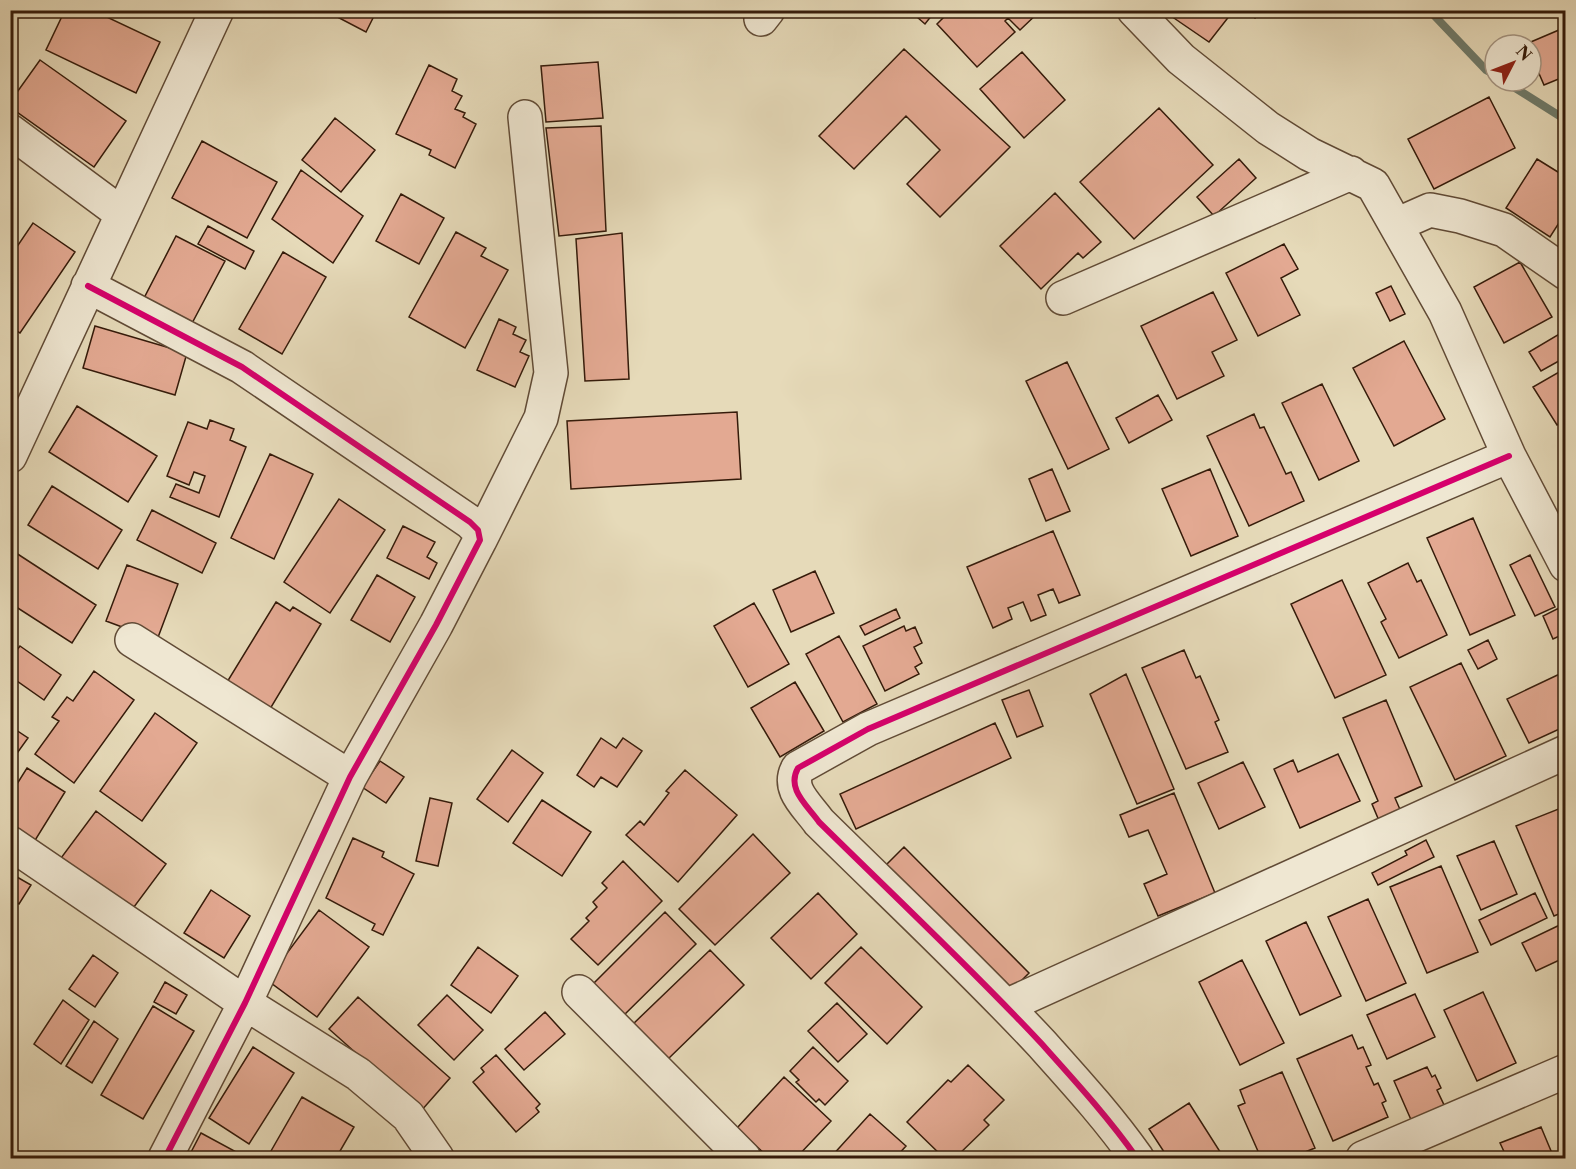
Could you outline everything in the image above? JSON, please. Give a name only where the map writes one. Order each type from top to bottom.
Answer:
[{"type":"street","points":[[10,456],[217,10]]},
{"type":"street","points":[[1134,10],[1180,59],[1268,128],[1309,154],[1352,173],[1373,186],[1445,312],[1509,456],[1566,565]]},
{"type":"street","points":[[165,1158],[245,1003],[350,777],[436,625],[541,418],[551,373],[525,117]]},
{"type":"street","points":[[10,131],[122,214]]},
{"type":"street","points":[[1063,298],[1352,173]]},
{"type":"street","points":[[1396,225],[1430,210],[1460,216],[1504,230],[1566,273]]},
{"type":"street","points":[[88,286],[242,367],[470,522],[478,530],[480,540]]},
{"type":"street","points":[[1137,1158],[1089,1096],[1006,1006],[819,822],[794,788],[792,778],[798,768],[868,729],[1509,456]]},
{"type":"street","points":[[132,640],[350,777]]},
{"type":"street","points":[[1006,1006],[1566,752]]},
{"type":"street","points":[[10,843],[245,1003],[358,1074],[385,1094],[408,1116],[437,1158]]},
{"type":"street","points":[[579,992],[744,1158]]},
{"type":"street","points":[[1363,1158],[1566,1071]]},
{"type":"building","points":[[65,10],[92,10],[160,42],[136,93],[46,50]]},
{"type":"building","points":[[324,10],[377,10],[366,32]]},
{"type":"building","points":[[909,10],[936,10],[925,24]]},
{"type":"building","points":[[951,10],[1041,10],[1020,30],[1008,18],[1005,21],[1015,32],[977,67],[937,24]]},
{"type":"building","points":[[1172,10],[1234,10],[1209,42],[1168,14]]},
{"type":"building","points":[[1245,10],[1263,10],[1255,18]]},
{"type":"building","points":[[1566,27],[1566,76],[1544,85],[1543,83],[1543,37]]},
{"type":"building","points":[[904,49],[1010,147],[940,217],[907,184],[940,150],[906,116],[854,169],[819,136]]},
{"type":"building","points":[[1022,52],[1065,100],[1024,138],[980,89]]},
{"type":"building","points":[[40,60],[126,121],[94,167],[10,107],[10,102]]},
{"type":"building","points":[[598,62],[603,118],[546,122],[541,66]]},
{"type":"building","points":[[429,65],[457,79],[452,91],[462,96],[455,109],[465,113],[463,117],[476,124],[455,168],[429,155],[431,150],[396,134]]},
{"type":"building","points":[[1489,97],[1515,148],[1434,189],[1408,139]]},
{"type":"building","points":[[1159,108],[1213,165],[1134,239],[1080,182]]},
{"type":"building","points":[[335,118],[375,150],[341,192],[302,160]]},
{"type":"building","points":[[601,126],[606,231],[559,236],[546,128]]},
{"type":"building","points":[[202,141],[277,182],[247,238],[172,198]]},
{"type":"building","points":[[1239,159],[1256,178],[1214,216],[1197,197]]},
{"type":"building","points":[[1537,159],[1566,177],[1566,212],[1550,237],[1506,208]]},
{"type":"building","points":[[301,170],[363,216],[333,263],[272,219]]},
{"type":"building","points":[[1055,193],[1101,242],[1083,258],[1078,253],[1041,289],[1000,246]]},
{"type":"building","points":[[401,194],[444,218],[419,264],[376,241]]},
{"type":"building","points":[[33,223],[75,252],[20,333],[10,327],[10,257]]},
{"type":"building","points":[[208,226],[254,251],[245,269],[198,244]]},
{"type":"building","points":[[456,232],[486,248],[481,256],[508,270],[465,348],[409,317]]},
{"type":"building","points":[[622,233],[629,379],[585,381],[576,239]]},
{"type":"building","points":[[176,236],[225,261],[190,327],[142,302]]},
{"type":"building","points":[[1284,244],[1298,269],[1281,278],[1300,315],[1258,336],[1226,273]]},
{"type":"building","points":[[283,252],[326,277],[282,354],[239,329]]},
{"type":"building","points":[[1520,262],[1552,317],[1504,343],[1474,287]]},
{"type":"building","points":[[1391,286],[1405,314],[1390,321],[1376,293]]},
{"type":"building","points":[[1213,292],[1237,340],[1212,352],[1224,376],[1177,399],[1141,326]]},
{"type":"building","points":[[499,319],[516,327],[513,334],[526,340],[520,352],[529,356],[515,387],[477,370]]},
{"type":"building","points":[[95,326],[187,353],[175,395],[83,368]]},
{"type":"building","points":[[1566,330],[1566,357],[1541,371],[1529,352]]},
{"type":"building","points":[[1404,341],[1445,419],[1394,446],[1353,368]]},
{"type":"building","points":[[1067,362],[1109,449],[1068,469],[1026,381]]},
{"type":"building","points":[[1566,368],[1566,420],[1557,425],[1533,387]]},
{"type":"building","points":[[1322,384],[1359,461],[1319,480],[1282,403]]},
{"type":"building","points":[[1158,395],[1172,420],[1129,443],[1116,418]]},
{"type":"building","points":[[77,406],[157,456],[128,502],[49,452]]},
{"type":"building","points":[[737,412],[741,479],[571,489],[567,421]]},
{"type":"building","points":[[1254,414],[1260,428],[1264,427],[1286,474],[1291,472],[1304,501],[1249,526],[1207,436]]},
{"type":"building","points":[[210,420],[234,429],[230,440],[246,447],[219,517],[170,497],[176,484],[199,493],[205,476],[194,472],[189,485],[167,476],[188,422],[207,429]]},
{"type":"building","points":[[270,454],[313,474],[274,559],[231,538]]},
{"type":"building","points":[[1052,469],[1070,511],[1046,521],[1029,479]]},
{"type":"building","points":[[1210,469],[1238,536],[1191,556],[1162,489]]},
{"type":"building","points":[[52,486],[122,530],[98,569],[28,525]]},
{"type":"building","points":[[339,499],[385,530],[330,613],[284,582]]},
{"type":"building","points":[[152,510],[216,543],[202,573],[137,540]]},
{"type":"building","points":[[1473,518],[1515,615],[1470,635],[1427,538]]},
{"type":"building","points":[[403,526],[435,542],[427,557],[437,563],[429,579],[387,558]]},
{"type":"building","points":[[1053,531],[1080,595],[1059,603],[1053,589],[1038,595],[1046,615],[1031,621],[1023,602],[1008,608],[1012,619],[993,628],[967,567]]},
{"type":"building","points":[[13,551],[96,605],[72,643],[10,603],[10,556]]},
{"type":"building","points":[[1530,555],[1555,607],[1535,616],[1510,565]]},
{"type":"building","points":[[1408,563],[1417,582],[1421,580],[1447,635],[1399,658],[1381,622],[1386,619],[1368,583]]},
{"type":"building","points":[[127,565],[178,584],[157,640],[106,621]]},
{"type":"building","points":[[815,571],[834,613],[791,632],[773,590]]},
{"type":"building","points":[[377,575],[415,597],[390,642],[351,620]]},
{"type":"building","points":[[1342,580],[1386,675],[1335,698],[1291,604]]},
{"type":"building","points":[[276,602],[290,611],[293,607],[321,624],[267,714],[224,687]]},
{"type":"building","points":[[754,603],[789,664],[748,687],[714,626]]},
{"type":"building","points":[[1559,608],[1566,622],[1566,633],[1553,639],[1543,616]]},
{"type":"building","points":[[896,609],[900,618],[865,635],[860,626]]},
{"type":"building","points":[[904,626],[906,631],[915,627],[922,643],[914,647],[922,663],[915,667],[919,674],[885,691],[863,646]]},
{"type":"building","points":[[839,636],[877,704],[843,722],[806,654]]},
{"type":"building","points":[[1488,640],[1497,659],[1478,669],[1468,650]]},
{"type":"building","points":[[20,646],[61,675],[44,700],[10,676],[10,659]]},
{"type":"building","points":[[1184,650],[1196,678],[1200,676],[1219,720],[1215,722],[1228,752],[1186,769],[1142,668]]},
{"type":"building","points":[[1461,663],[1506,756],[1455,780],[1410,687]]},
{"type":"building","points":[[94,671],[134,700],[74,783],[35,754],[59,721],[52,717],[67,697],[73,701]]},
{"type":"building","points":[[1566,671],[1566,726],[1529,743],[1507,699]]},
{"type":"building","points":[[1126,674],[1174,789],[1137,804],[1090,694]]},
{"type":"building","points":[[795,682],[824,731],[780,757],[751,708]]},
{"type":"building","points":[[1029,690],[1043,726],[1017,737],[1002,700]]},
{"type":"building","points":[[1386,700],[1422,786],[1395,798],[1402,814],[1380,823],[1372,804],[1378,801],[1343,718]]},
{"type":"building","points":[[155,713],[197,743],[142,821],[100,791]]},
{"type":"building","points":[[995,723],[1011,758],[856,829],[840,794]]},
{"type":"building","points":[[10,726],[28,738],[10,763]]},
{"type":"building","points":[[601,738],[616,748],[623,738],[642,751],[617,787],[601,777],[594,787],[577,775]]},
{"type":"building","points":[[512,750],[543,773],[508,822],[477,799]]},
{"type":"building","points":[[1338,754],[1360,801],[1300,828],[1274,769],[1293,760],[1298,772]]},
{"type":"building","points":[[380,761],[404,777],[386,803],[362,787]]},
{"type":"building","points":[[1243,762],[1265,807],[1219,829],[1198,783]]},
{"type":"building","points":[[27,768],[65,792],[34,842],[10,828],[10,795]]},
{"type":"building","points":[[685,770],[737,815],[678,882],[626,835],[640,821],[644,825],[669,793],[666,791]]},
{"type":"building","points":[[1174,793],[1215,893],[1158,916],[1144,884],[1167,874],[1148,830],[1129,837],[1120,815]]},
{"type":"building","points":[[430,798],[452,803],[438,866],[416,861]]},
{"type":"building","points":[[542,800],[591,832],[562,876],[513,843]]},
{"type":"building","points":[[1566,806],[1566,911],[1554,916],[1516,826]]},
{"type":"building","points":[[96,811],[166,864],[131,911],[61,858]]},
{"type":"building","points":[[753,834],[790,873],[715,945],[679,909]]},
{"type":"building","points":[[353,838],[384,852],[382,857],[414,874],[383,935],[372,930],[375,924],[326,898]]},
{"type":"building","points":[[1426,840],[1434,857],[1378,885],[1372,873],[1407,855],[1405,851]]},
{"type":"building","points":[[1494,841],[1517,894],[1481,910],[1457,856]]},
{"type":"building","points":[[904,847],[1029,973],[1001,1001],[876,875]]},
{"type":"building","points":[[623,861],[662,901],[598,965],[571,939],[589,921],[586,918],[597,907],[593,902],[607,888],[602,883]]},
{"type":"building","points":[[1441,866],[1478,952],[1427,973],[1390,887]]},
{"type":"building","points":[[10,873],[31,885],[19,904],[10,899]]},
{"type":"building","points":[[211,890],[250,916],[224,958],[184,933]]},
{"type":"building","points":[[818,893],[857,934],[811,979],[771,938]]},
{"type":"building","points":[[1535,893],[1547,918],[1491,945],[1479,920]]},
{"type":"building","points":[[1368,899],[1406,983],[1366,1001],[1328,917]]},
{"type":"building","points":[[319,910],[369,947],[317,1017],[267,980]]},
{"type":"building","points":[[665,912],[696,944],[622,1017],[591,986]]},
{"type":"building","points":[[1306,922],[1341,996],[1300,1015],[1266,941]]},
{"type":"building","points":[[1566,922],[1566,957],[1536,971],[1522,943]]},
{"type":"building","points":[[478,947],[518,976],[491,1013],[451,985]]},
{"type":"building","points":[[861,947],[922,1007],[887,1044],[825,983]]},
{"type":"building","points":[[710,950],[744,985],[666,1061],[632,1025]]},
{"type":"building","points":[[93,955],[118,973],[95,1007],[69,989]]},
{"type":"building","points":[[1242,960],[1284,1043],[1240,1065],[1199,982]]},
{"type":"building","points":[[165,982],[187,995],[176,1014],[154,1002]]},
{"type":"building","points":[[1483,992],[1516,1063],[1477,1081],[1444,1010]]},
{"type":"building","points":[[1415,994],[1435,1037],[1387,1059],[1367,1015]]},
{"type":"building","points":[[447,995],[483,1030],[454,1060],[418,1025]]},
{"type":"building","points":[[358,997],[450,1078],[421,1111],[329,1029]]},
{"type":"building","points":[[63,1000],[89,1020],[61,1064],[34,1044]]},
{"type":"building","points":[[837,1003],[867,1034],[838,1062],[808,1031]]},
{"type":"building","points":[[153,1006],[194,1031],[143,1119],[101,1095]]},
{"type":"building","points":[[545,1012],[565,1034],[524,1070],[505,1049]]},
{"type":"building","points":[[94,1021],[118,1039],[92,1083],[66,1066]]},
{"type":"building","points":[[1352,1035],[1358,1049],[1363,1047],[1371,1065],[1366,1067],[1374,1085],[1378,1083],[1386,1101],[1382,1103],[1388,1117],[1333,1141],[1297,1059]]},
{"type":"building","points":[[253,1047],[294,1073],[249,1144],[209,1118]]},
{"type":"building","points":[[813,1047],[848,1081],[825,1105],[819,1099],[816,1102],[796,1082],[799,1080],[790,1071]]},
{"type":"building","points":[[496,1055],[540,1104],[536,1108],[539,1112],[516,1132],[473,1082],[484,1072],[481,1068]]},
{"type":"building","points":[[968,1065],[1004,1100],[984,1120],[989,1125],[955,1158],[944,1158],[907,1122],[948,1080],[951,1082]]},
{"type":"building","points":[[1427,1067],[1432,1077],[1435,1075],[1441,1088],[1437,1090],[1445,1107],[1412,1122],[1394,1081]]},
{"type":"building","points":[[1282,1072],[1315,1148],[1290,1158],[1261,1158],[1238,1106],[1245,1103],[1240,1090]]},
{"type":"building","points":[[784,1077],[831,1121],[796,1158],[769,1158],[737,1128]]},
{"type":"building","points":[[302,1097],[354,1127],[336,1158],[267,1158]]},
{"type":"building","points":[[1189,1103],[1224,1158],[1168,1158],[1149,1129]]},
{"type":"building","points":[[870,1114],[906,1146],[895,1158],[830,1158]]},
{"type":"building","points":[[1541,1127],[1554,1158],[1507,1158],[1500,1143]]},
{"type":"building","points":[[201,1133],[240,1154],[238,1158],[188,1158]]},
{"type":"waterway","points":[[1429,10],[1483,67]]},
{"type":"waterway","points":[[1523,93],[1566,120]]},
{"type":"cycle path","points":[[88,286],[242,367],[470,522],[478,530],[480,540],[436,625],[350,777],[245,1003],[165,1158]]},
{"type":"cycle path","points":[[1137,1158],[1079,1085],[1041,1043],[819,822],[796,790],[795,776],[798,768],[868,729],[1509,456]]}]
